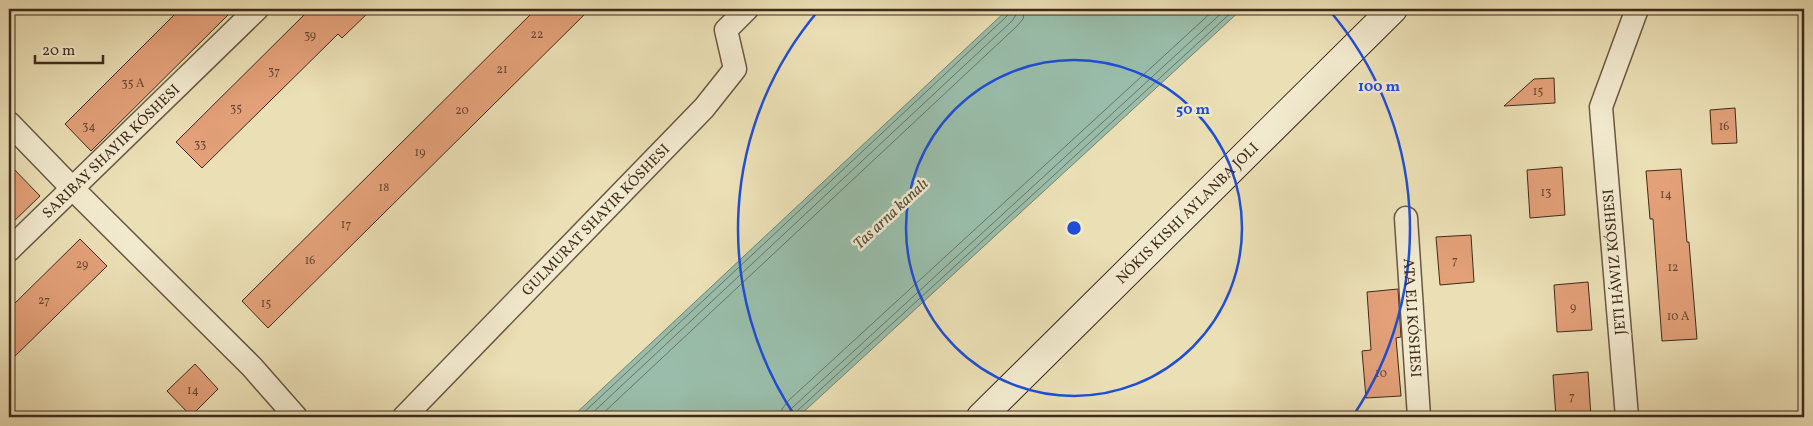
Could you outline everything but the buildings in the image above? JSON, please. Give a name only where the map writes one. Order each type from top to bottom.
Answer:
[{"type":"main road","points":[[981,417],[1393,9]]},
{"type":"street","points":[[9,250],[257,9]]},
{"type":"street","points":[[404,417],[704,108],[735,69],[726,30],[747,9]]},
{"type":"street","name":"JETI HÁWIZ KÓSHESI","points":[[1627,417],[1601,107],[1637,9]]},
{"type":"street","points":[[9,124],[252,367],[296,417]]},
{"type":"street","name":"ATA ELI KÓSHESI","points":[[1406,218],[1420,417]]},
{"type":"water","name":"Tas arna kanalı","points":[[1008,9],[1242,9],[798,417],[572,417]]}]
